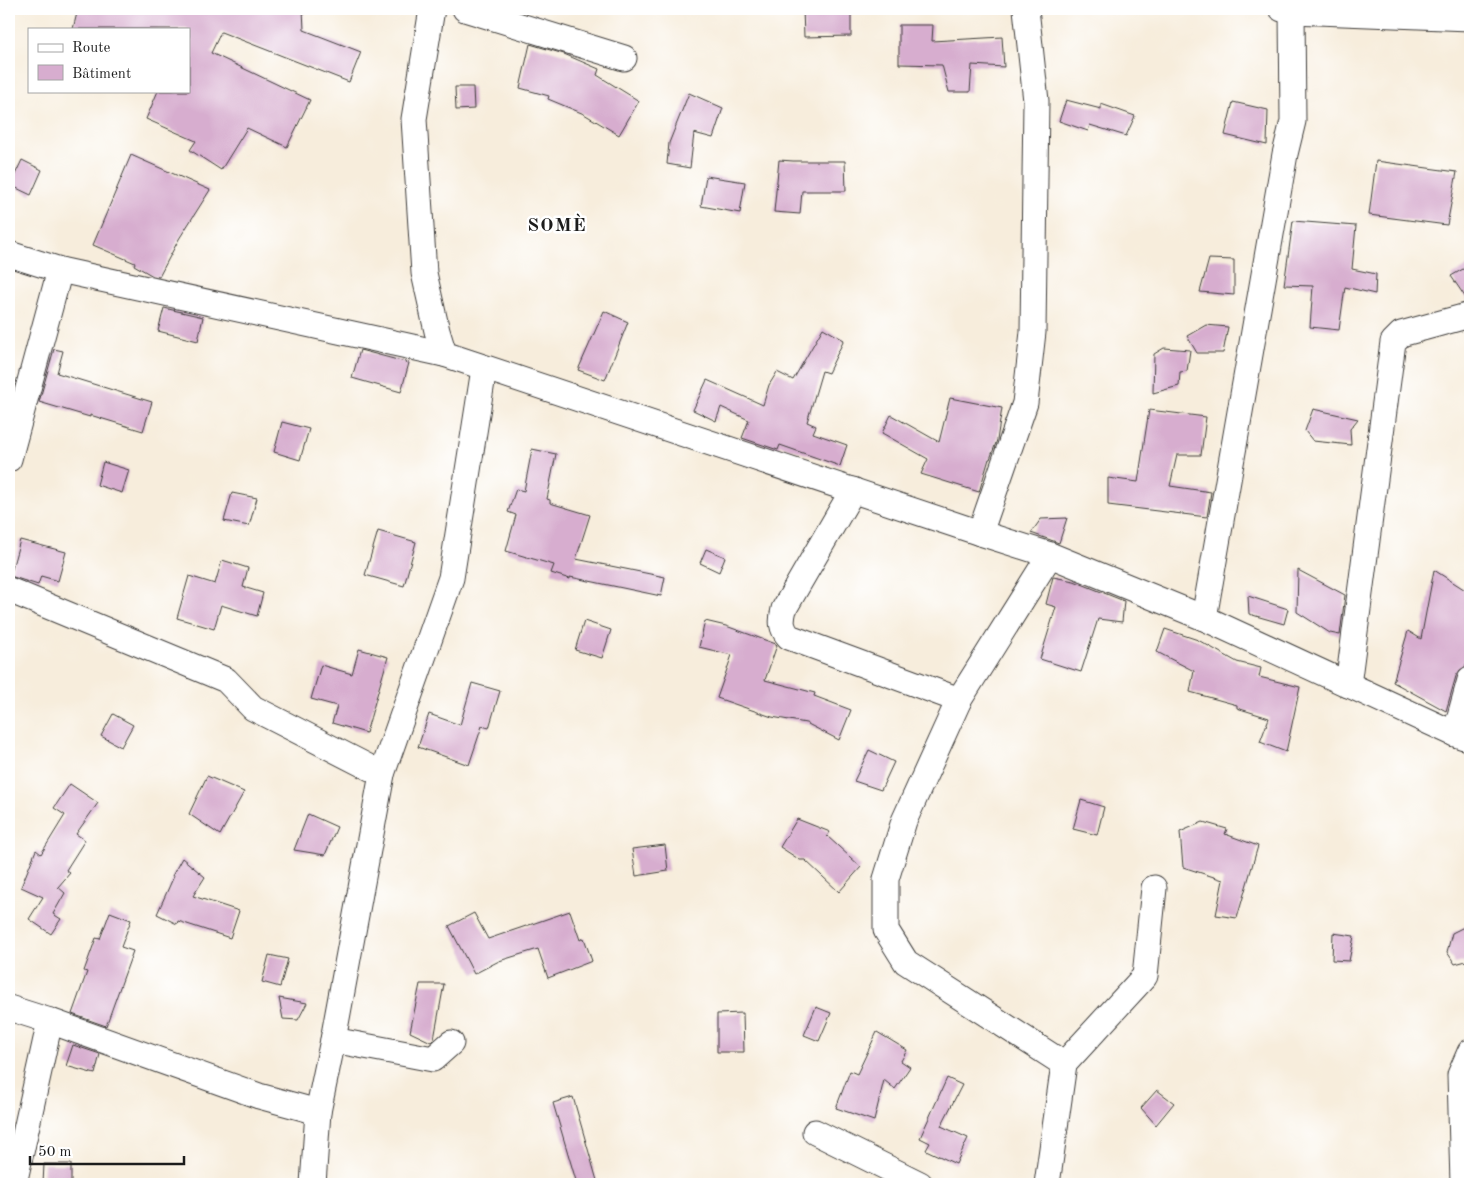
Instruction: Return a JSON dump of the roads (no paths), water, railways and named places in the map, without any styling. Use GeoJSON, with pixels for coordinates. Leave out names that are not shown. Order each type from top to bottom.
{"type":"FeatureCollection","features":[{"type":"Feature","properties":{"kind":"street"},"geometry":{"type":"LineString","coordinates":[[432,9],[414,119],[424,273],[434,322],[444,354]]}},
{"type":"Feature","properties":{"kind":"street"},"geometry":{"type":"LineString","coordinates":[[465,9],[624,58]]}},
{"type":"Feature","properties":{"kind":"street"},"geometry":{"type":"LineString","coordinates":[[980,533],[1025,403],[1033,332],[1036,101],[1026,9]]}},
{"type":"Feature","properties":{"kind":"street"},"geometry":{"type":"LineString","coordinates":[[1204,618],[1285,154],[1294,121],[1287,10],[1470,18]]}},
{"type":"Feature","properties":{"kind":"street"},"geometry":{"type":"LineString","coordinates":[[9,254],[60,270],[444,354],[484,369],[1050,555],[1204,618],[1462,737],[1470,680]]}},
{"type":"Feature","properties":{"kind":"street"},"geometry":{"type":"LineString","coordinates":[[9,459],[60,270]]}},
{"type":"Feature","properties":{"kind":"street"},"geometry":{"type":"LineString","coordinates":[[1348,685],[1393,342],[1401,334],[1470,315]]}},
{"type":"Feature","properties":{"kind":"street"},"geometry":{"type":"LineString","coordinates":[[312,1184],[318,1112],[382,774],[451,578],[484,369]]}},
{"type":"Feature","properties":{"kind":"street"},"geometry":{"type":"LineString","coordinates":[[853,490],[784,610],[781,619],[784,631],[789,637],[959,700]]}},
{"type":"Feature","properties":{"kind":"street"},"geometry":{"type":"LineString","coordinates":[[1050,555],[959,700],[904,821],[886,878],[886,930],[906,962],[1064,1064]]}},
{"type":"Feature","properties":{"kind":"street"},"geometry":{"type":"LineString","coordinates":[[9,590],[226,680],[254,708],[382,774]]}},
{"type":"Feature","properties":{"kind":"street"},"geometry":{"type":"LineString","coordinates":[[1047,1184],[1064,1064],[1145,976],[1154,888]]}},
{"type":"Feature","properties":{"kind":"street"},"geometry":{"type":"LineString","coordinates":[[9,1008],[259,1096],[318,1112]]}},
{"type":"Feature","properties":{"kind":"street"},"geometry":{"type":"LineString","coordinates":[[14,1184],[50,1021]]}},
{"type":"Feature","properties":{"kind":"street"},"geometry":{"type":"LineString","coordinates":[[333,1040],[434,1058],[451,1043]]}},
{"type":"Feature","properties":{"kind":"street"},"geometry":{"type":"LineString","coordinates":[[1463,1184],[1460,1076],[1470,1052]]}},
{"type":"Feature","properties":{"kind":"street"},"geometry":{"type":"LineString","coordinates":[[815,1132],[920,1184]]}},
{"type":"Feature","properties":{"kind":"district","name":"SOMÈ"},"geometry":{"type":"Point","coordinates":[557,226]}}]}
